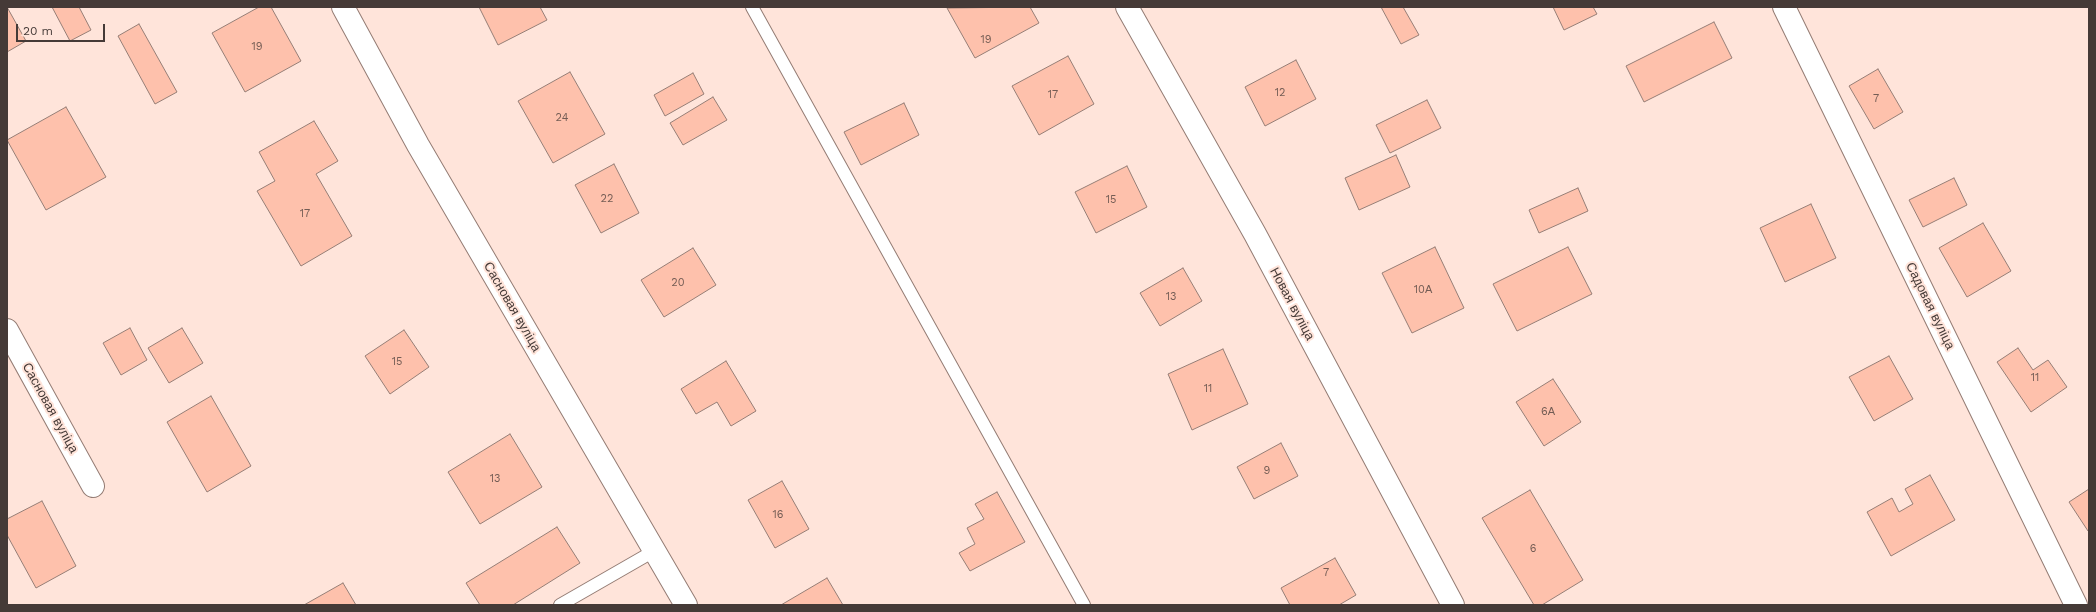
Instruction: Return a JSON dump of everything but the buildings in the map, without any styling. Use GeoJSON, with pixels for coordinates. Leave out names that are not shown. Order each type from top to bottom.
{"type":"FeatureCollection","features":[{"type":"Feature","properties":{"kind":"street","name":"Сасновая вуліца"},"geometry":{"type":"LineString","coordinates":[[343,7],[418,145],[686,605]]}},
{"type":"Feature","properties":{"kind":"street","name":"Новая вуліца"},"geometry":{"type":"LineString","coordinates":[[1127,7],[1255,234],[1452,605]]}},
{"type":"Feature","properties":{"kind":"street","name":"Садовая вуліца"},"geometry":{"type":"LineString","coordinates":[[1784,7],[2076,605]]}},
{"type":"Feature","properties":{"kind":"street","name":"Сасновая вуліца"},"geometry":{"type":"LineString","coordinates":[[7,330],[93,486]]}},
{"type":"Feature","properties":{"kind":"lane"},"geometry":{"type":"LineString","coordinates":[[752,7],[1084,605]]}},
{"type":"Feature","properties":{"kind":"lane"},"geometry":{"type":"LineString","coordinates":[[560,605],[654,551]]}}]}
